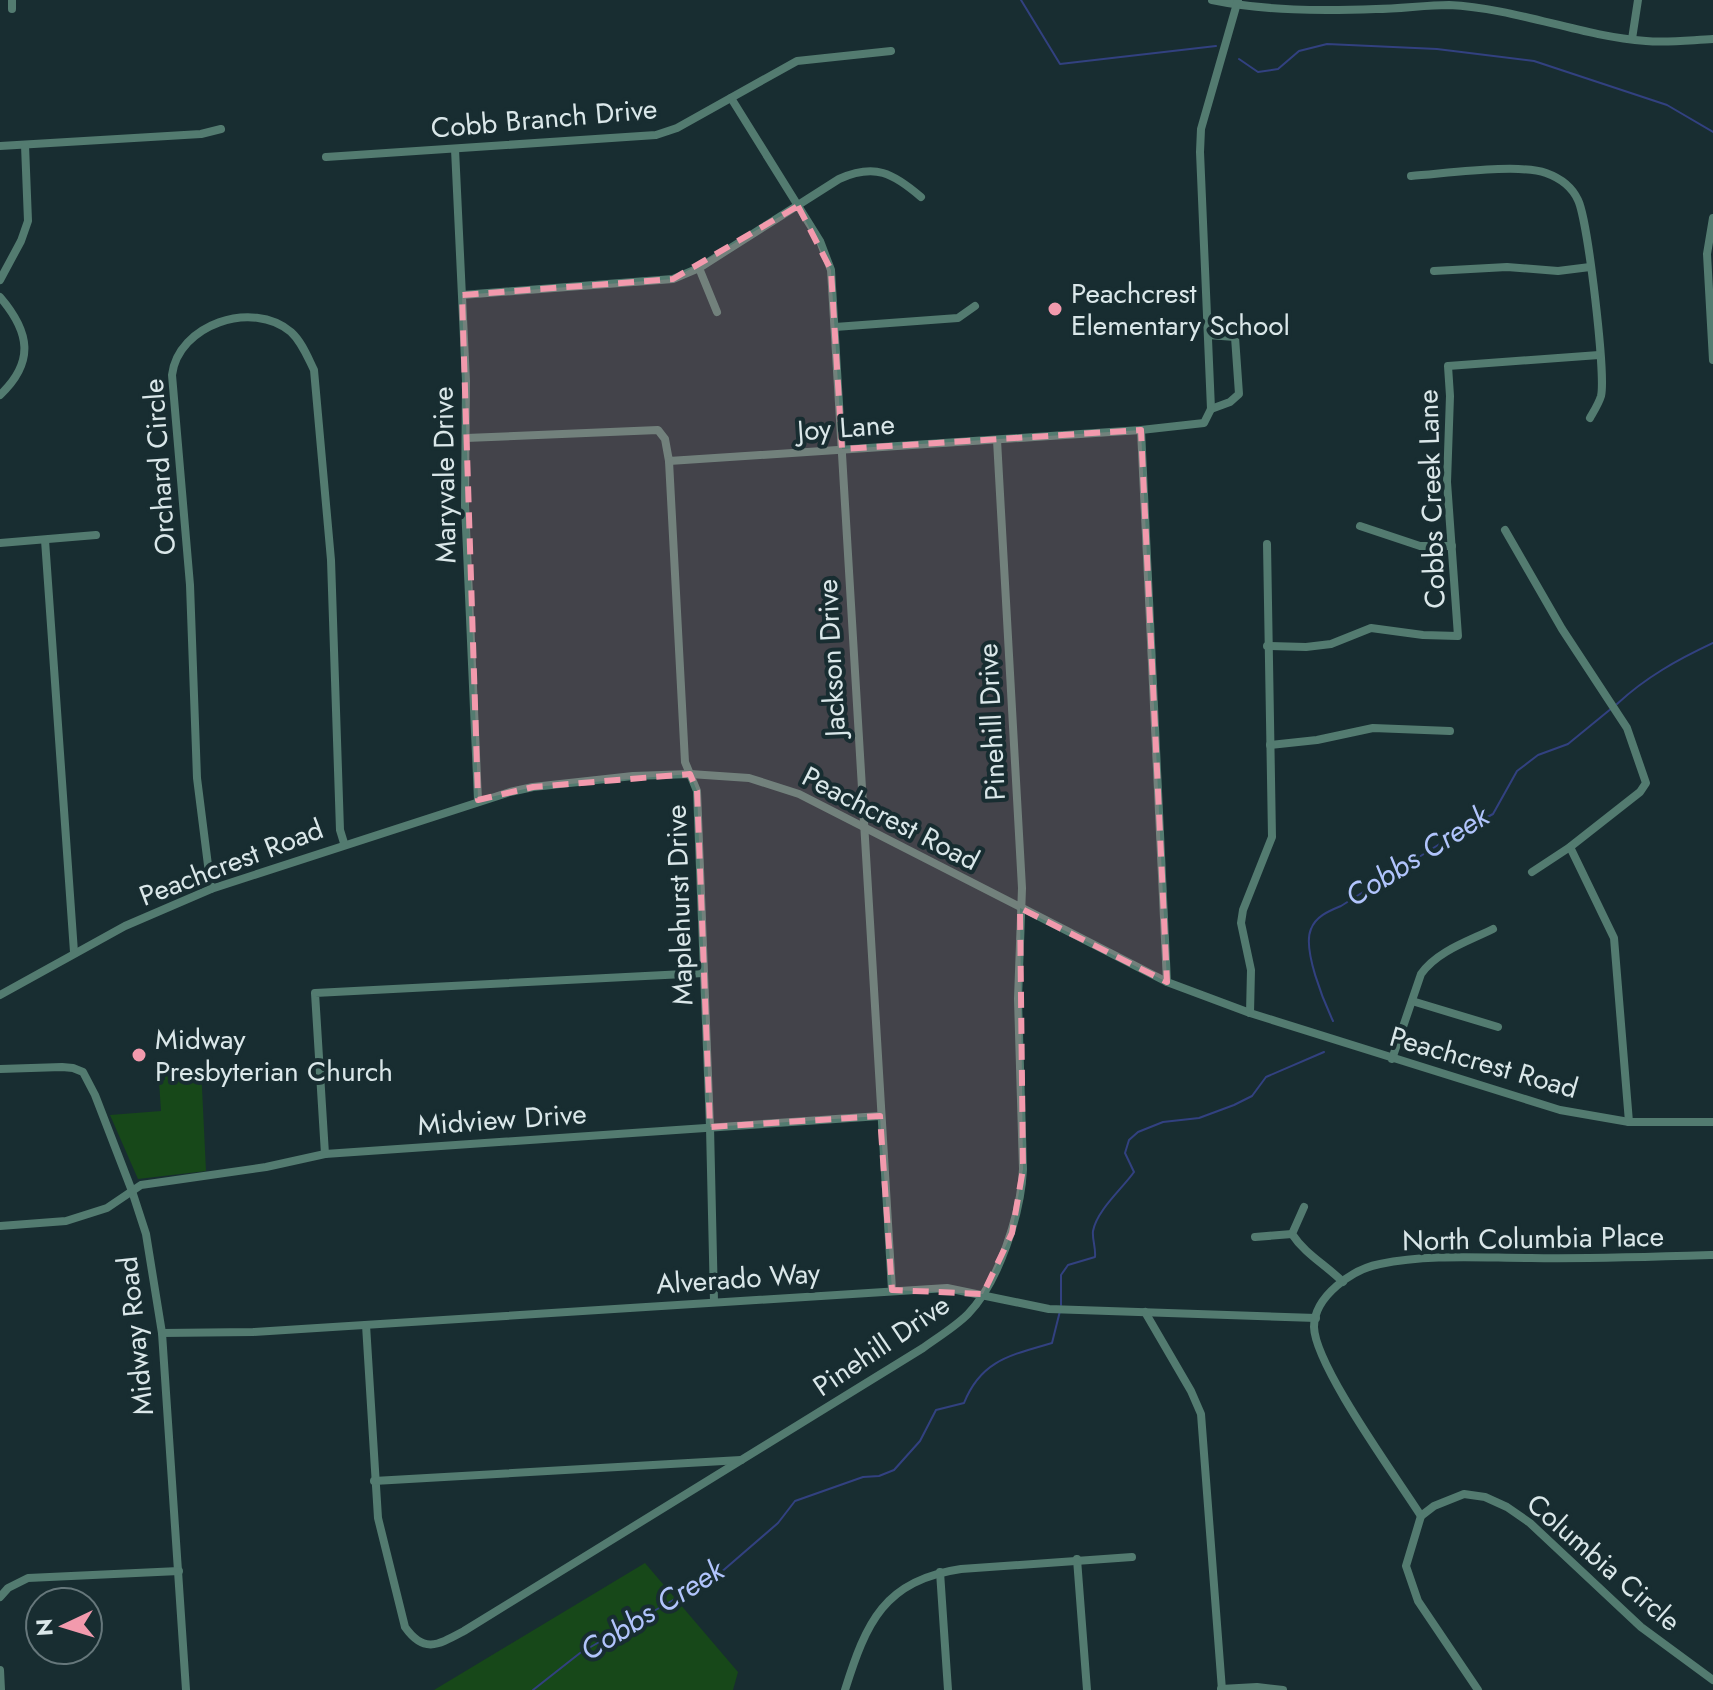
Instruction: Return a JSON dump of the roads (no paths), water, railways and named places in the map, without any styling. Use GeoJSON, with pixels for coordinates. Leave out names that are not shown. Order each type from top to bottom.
{"type":"FeatureCollection","features":[{"type":"Feature","properties":{"kind":"street"},"geometry":{"type":"LineString","coordinates":[[1212,0],[1295,9],[1447,5],[1501,10],[1632,39],[1713,39]]}},
{"type":"Feature","properties":{"kind":"street"},"geometry":{"type":"LineString","coordinates":[[1501,10],[1504,0]]}},
{"type":"Feature","properties":{"kind":"street"},"geometry":{"type":"LineString","coordinates":[[1632,39],[1638,0]]}},
{"type":"Feature","properties":{"kind":"street"},"geometry":{"type":"LineString","coordinates":[[1211,409],[1201,129],[1238,3]]}},
{"type":"Feature","properties":{"kind":"street","name":"Cobb Branch Drive"},"geometry":{"type":"LineString","coordinates":[[326,157],[656,135],[677,128],[797,61],[891,51]]}},
{"type":"Feature","properties":{"kind":"street","name":"Jackson Drive"},"geometry":{"type":"LineString","coordinates":[[731,98],[820,241],[831,270],[892,1290]]}},
{"type":"Feature","properties":{"kind":"street"},"geometry":{"type":"LineString","coordinates":[[0,146],[201,134],[221,129]]}},
{"type":"Feature","properties":{"kind":"street"},"geometry":{"type":"LineString","coordinates":[[0,280],[28,221],[25,145]]}},
{"type":"Feature","properties":{"kind":"street","name":"Maryvale Drive"},"geometry":{"type":"LineString","coordinates":[[455,149],[462,295],[465,505],[478,800]]}},
{"type":"Feature","properties":{"kind":"street"},"geometry":{"type":"LineString","coordinates":[[1411,176],[1522,169],[1548,174],[1567,184],[1578,200],[1587,237],[1599,355],[1601,395],[1590,418]]}},
{"type":"Feature","properties":{"kind":"street"},"geometry":{"type":"LineString","coordinates":[[462,295],[673,279],[699,268],[839,179],[865,171],[893,176],[921,197]]}},
{"type":"Feature","properties":{"kind":"street"},"geometry":{"type":"LineString","coordinates":[[1713,218],[1707,254],[1713,360]]}},
{"type":"Feature","properties":{"kind":"street"},"geometry":{"type":"LineString","coordinates":[[1434,271],[1507,267],[1558,271],[1590,267]]}},
{"type":"Feature","properties":{"kind":"street"},"geometry":{"type":"LineString","coordinates":[[699,268],[717,312]]}},
{"type":"Feature","properties":{"kind":"street"},"geometry":{"type":"LineString","coordinates":[[0,297],[23,331],[25,345],[22,366],[10,386],[0,395]]}},
{"type":"Feature","properties":{"kind":"street"},"geometry":{"type":"LineString","coordinates":[[835,327],[958,318],[975,306]]}},
{"type":"Feature","properties":{"kind":"street","name":"Orchard Circle"},"geometry":{"type":"LineString","coordinates":[[211,889],[197,778],[190,585],[172,375],[174,360],[194,335],[233,319],[253,318],[271,322],[291,332],[314,370],[331,560],[340,830],[344,843]]}},
{"type":"Feature","properties":{"kind":"street","name":"Joy Lane"},"geometry":{"type":"LineString","coordinates":[[669,461],[1196,426],[1207,421],[1211,409],[1230,402],[1239,394],[1235,337],[1208,335]]}},
{"type":"Feature","properties":{"kind":"street","name":"Cobbs Creek Lane"},"geometry":{"type":"LineString","coordinates":[[1267,646],[1331,644],[1371,628],[1458,636],[1447,482],[1450,424],[1448,366],[1599,355]]}},
{"type":"Feature","properties":{"kind":"street"},"geometry":{"type":"LineString","coordinates":[[466,438],[658,430],[665,439],[669,461]]}},
{"type":"Feature","properties":{"kind":"street"},"geometry":{"type":"LineString","coordinates":[[1141,430],[1167,982]]}},
{"type":"Feature","properties":{"kind":"street","name":"Pinehill Drive"},"geometry":{"type":"LineString","coordinates":[[366,1325],[378,1518],[405,1627],[414,1639],[430,1646],[443,1643],[464,1631],[923,1348],[969,1312],[983,1294],[1012,1233],[1022,1198],[1018,999],[1022,888],[997,440]]}},
{"type":"Feature","properties":{"kind":"street","name":"Maplehurst Drive"},"geometry":{"type":"LineString","coordinates":[[669,461],[685,762],[697,791],[714,1301]]}},
{"type":"Feature","properties":{"kind":"street"},"geometry":{"type":"LineString","coordinates":[[1360,526],[1420,546],[1452,546]]}},
{"type":"Feature","properties":{"kind":"street"},"geometry":{"type":"LineString","coordinates":[[1505,530],[1562,629],[1627,728],[1646,783],[1640,792],[1570,847],[1532,872]]}},
{"type":"Feature","properties":{"kind":"street"},"geometry":{"type":"LineString","coordinates":[[0,543],[96,535]]}},
{"type":"Feature","properties":{"kind":"street"},"geometry":{"type":"LineString","coordinates":[[45,540],[74,952]]}},
{"type":"Feature","properties":{"kind":"street"},"geometry":{"type":"LineString","coordinates":[[1250,1013],[1251,970],[1241,923],[1243,910],[1272,837],[1267,544]]}},
{"type":"Feature","properties":{"kind":"street"},"geometry":{"type":"LineString","coordinates":[[1270,745],[1317,740],[1373,728],[1450,731]]}},
{"type":"Feature","properties":{"kind":"street","name":"Peachcrest Road"},"geometry":{"type":"LineString","coordinates":[[0,995],[125,926],[211,889],[478,800],[533,787],[633,776],[690,774],[749,778],[819,803],[1167,982],[1250,1013],[1560,1110],[1629,1122],[1713,1122]]}},
{"type":"Feature","properties":{"kind":"street"},"geometry":{"type":"LineString","coordinates":[[1570,847],[1614,938],[1629,1122]]}},
{"type":"Feature","properties":{"kind":"street"},"geometry":{"type":"LineString","coordinates":[[1392,1059],[1427,966],[1443,954],[1493,929]]}},
{"type":"Feature","properties":{"kind":"street"},"geometry":{"type":"LineString","coordinates":[[325,1154],[315,993],[704,973]]}},
{"type":"Feature","properties":{"kind":"street"},"geometry":{"type":"LineString","coordinates":[[1412,1001],[1498,1027]]}},
{"type":"Feature","properties":{"kind":"street","name":"Midway Road"},"geometry":{"type":"LineString","coordinates":[[0,1069],[62,1067],[83,1072],[95,1095],[146,1234],[162,1333],[186,1690]]}},
{"type":"Feature","properties":{"kind":"street","name":"Midview Drive"},"geometry":{"type":"LineString","coordinates":[[0,1226],[85,1217],[107,1208],[141,1185],[236,1172],[325,1154],[880,1116]]}},
{"type":"Feature","properties":{"kind":"street"},"geometry":{"type":"LineString","coordinates":[[1292,1234],[1304,1207]]}},
{"type":"Feature","properties":{"kind":"street"},"geometry":{"type":"LineString","coordinates":[[1255,1237],[1292,1234]]}},
{"type":"Feature","properties":{"kind":"street"},"geometry":{"type":"LineString","coordinates":[[1292,1234],[1306,1252],[1343,1282]]}},
{"type":"Feature","properties":{"kind":"street","name":"North Columbia Place"},"geometry":{"type":"LineString","coordinates":[[1316,1318],[1323,1300],[1343,1282],[1379,1264],[1445,1258],[1612,1259],[1713,1255]]}},
{"type":"Feature","properties":{"kind":"street","name":"Alverado Way"},"geometry":{"type":"LineString","coordinates":[[162,1333],[253,1332],[947,1288],[1049,1309],[1316,1318]]}},
{"type":"Feature","properties":{"kind":"street"},"geometry":{"type":"LineString","coordinates":[[1145,1312],[1201,1414],[1222,1689],[1257,1687],[1283,1690]]}},
{"type":"Feature","properties":{"kind":"street"},"geometry":{"type":"LineString","coordinates":[[1316,1318],[1314,1328],[1318,1343],[1339,1389],[1421,1516],[1406,1566],[1418,1601],[1478,1690]]}},
{"type":"Feature","properties":{"kind":"street"},"geometry":{"type":"LineString","coordinates":[[374,1481],[742,1460]]}},
{"type":"Feature","properties":{"kind":"street","name":"Columbia Circle"},"geometry":{"type":"LineString","coordinates":[[1421,1516],[1434,1506],[1464,1494],[1485,1497],[1507,1507],[1530,1523],[1641,1627],[1713,1680]]}},
{"type":"Feature","properties":{"kind":"street"},"geometry":{"type":"LineString","coordinates":[[845,1690],[869,1624],[897,1591],[912,1583],[940,1572],[1132,1557]]}},
{"type":"Feature","properties":{"kind":"street"},"geometry":{"type":"LineString","coordinates":[[1077,1559],[1087,1690]]}},
{"type":"Feature","properties":{"kind":"street"},"geometry":{"type":"LineString","coordinates":[[0,1597],[8,1588],[28,1578],[179,1571]]}},
{"type":"Feature","properties":{"kind":"street"},"geometry":{"type":"LineString","coordinates":[[940,1572],[948,1690]]}},
{"type":"Feature","properties":{"kind":"street"},"geometry":{"type":"LineString","coordinates":[[0,1670],[1,1690]]}},
{"type":"Feature","properties":{"kind":"waterway"},"geometry":{"type":"LineString","coordinates":[[1021,0],[1060,64],[1216,46]]}},
{"type":"Feature","properties":{"kind":"waterway"},"geometry":{"type":"LineString","coordinates":[[1239,59],[1258,72],[1278,69],[1299,51],[1327,44],[1437,49],[1534,61],[1667,105],[1713,132]]}},
{"type":"Feature","properties":{"kind":"waterway","name":"Cobbs Creek"},"geometry":{"type":"LineString","coordinates":[[1617,704],[1662,670],[1713,643]]}},
{"type":"Feature","properties":{"kind":"waterway","name":"Cobbs Creek"},"geometry":{"type":"LineString","coordinates":[[1333,1021],[1315,975],[1309,949],[1311,929],[1316,921],[1493,814],[1517,771],[1538,755],[1568,744],[1612,708]]}},
{"type":"Feature","properties":{"kind":"waterway","name":"Cobbs Creek"},"geometry":{"type":"LineString","coordinates":[[1061,1305],[1061,1275],[1068,1265],[1095,1257],[1095,1223],[1134,1172],[1125,1153],[1129,1140],[1138,1132],[1163,1122],[1199,1118],[1234,1105],[1252,1096],[1266,1077],[1324,1052]]}},
{"type":"Feature","properties":{"kind":"waterway","name":"Cobbs Creek"},"geometry":{"type":"LineString","coordinates":[[533,1690],[580,1653],[719,1574],[778,1523],[795,1501],[863,1477],[879,1476],[894,1470],[920,1441],[936,1410],[964,1403],[979,1377],[999,1361],[1052,1343],[1060,1311]]}},
{"type":"Feature","properties":{"kind":"place","name":"Peachcrest Elementary School"},"geometry":{"type":"Point","coordinates":[1055,309]}},
{"type":"Feature","properties":{"kind":"place","name":"Midway Presbyterian Church"},"geometry":{"type":"Point","coordinates":[139,1055]}}]}
